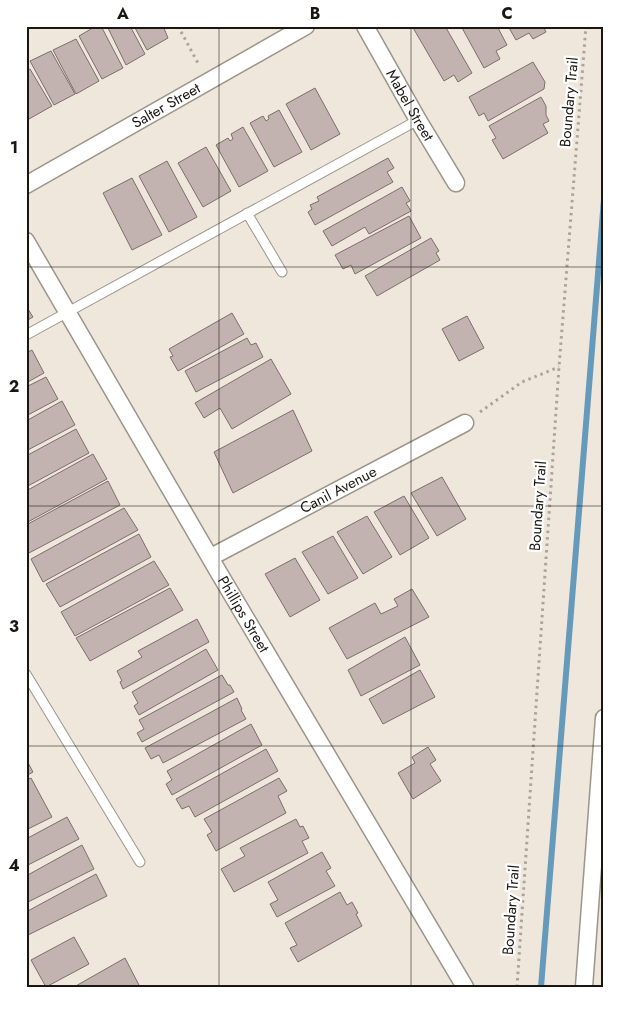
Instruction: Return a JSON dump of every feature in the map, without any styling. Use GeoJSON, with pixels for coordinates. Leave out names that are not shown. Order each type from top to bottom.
{"type":"FeatureCollection","features":[{"type":"Feature","properties":{"kind":"street","name":"Salter Street"},"geometry":{"type":"LineString","coordinates":[[26,185],[306,26]]}},
{"type":"Feature","properties":{"kind":"street","name":"Mabel Street"},"geometry":{"type":"LineString","coordinates":[[365,26],[456,183]]}},
{"type":"Feature","properties":{"kind":"street","name":"Phillips Street"},"geometry":{"type":"LineString","coordinates":[[26,241],[465,987]]}},
{"type":"Feature","properties":{"kind":"street","name":"Canil Avenue"},"geometry":{"type":"LineString","coordinates":[[211,557],[466,423]]}},
{"type":"Feature","properties":{"kind":"street"},"geometry":{"type":"LineString","coordinates":[[584,987],[604,718]]}},
{"type":"Feature","properties":{"kind":"lane"},"geometry":{"type":"LineString","coordinates":[[26,335],[418,120]]}},
{"type":"Feature","properties":{"kind":"lane"},"geometry":{"type":"LineString","coordinates":[[247,213],[282,272]]}},
{"type":"Feature","properties":{"kind":"lane"},"geometry":{"type":"LineString","coordinates":[[26,674],[140,862]]}},
{"type":"Feature","properties":{"kind":"path"},"geometry":{"type":"LineString","coordinates":[[178,26],[208,82]]}},
{"type":"Feature","properties":{"kind":"path","name":"Boundary Trail"},"geometry":{"type":"LineString","coordinates":[[517,987],[559,367],[586,26]]}},
{"type":"Feature","properties":{"kind":"path"},"geometry":{"type":"LineString","coordinates":[[466,423],[522,382],[559,367]]}},
{"type":"Feature","properties":{"kind":"building"},"geometry":{"type":"Polygon","coordinates":[[[96,26],[101,26],[123,68],[102,79],[79,36],[96,26]]]}},
{"type":"Feature","properties":{"kind":"building"},"geometry":{"type":"Polygon","coordinates":[[[107,26],[130,26],[145,54],[126,65],[107,26]]]}},
{"type":"Feature","properties":{"kind":"building"},"geometry":{"type":"Polygon","coordinates":[[[134,26],[163,26],[168,38],[147,50],[134,26]]]}},
{"type":"Feature","properties":{"kind":"building"},"geometry":{"type":"Polygon","coordinates":[[[412,26],[445,26],[472,73],[458,82],[454,75],[444,81],[412,26]]]}},
{"type":"Feature","properties":{"kind":"building"},"geometry":{"type":"Polygon","coordinates":[[[461,26],[497,26],[507,45],[496,51],[500,59],[484,68],[461,26]]]}},
{"type":"Feature","properties":{"kind":"building"},"geometry":{"type":"Polygon","coordinates":[[[508,26],[543,26],[546,32],[533,39],[529,33],[516,40],[508,26]]]}},
{"type":"Feature","properties":{"kind":"building"},"geometry":{"type":"Polygon","coordinates":[[[76,39],[99,81],[76,94],[53,50],[76,39]]]}},
{"type":"Feature","properties":{"kind":"building"},"geometry":{"type":"Polygon","coordinates":[[[51,51],[75,94],[54,105],[30,61],[51,51]]]}},
{"type":"Feature","properties":{"kind":"building"},"geometry":{"type":"Polygon","coordinates":[[[533,62],[545,82],[544,89],[488,121],[484,113],[479,116],[469,97],[533,62]]]}},
{"type":"Feature","properties":{"kind":"building"},"geometry":{"type":"Polygon","coordinates":[[[30,69],[52,106],[29,119],[26,114],[26,71],[30,69]]]}},
{"type":"Feature","properties":{"kind":"building"},"geometry":{"type":"Polygon","coordinates":[[[315,88],[340,134],[311,150],[286,104],[315,88]]]}},
{"type":"Feature","properties":{"kind":"building"},"geometry":{"type":"Polygon","coordinates":[[[541,97],[546,106],[546,115],[549,121],[543,124],[548,133],[503,159],[492,140],[496,138],[489,126],[541,97]]]}},
{"type":"Feature","properties":{"kind":"building"},"geometry":{"type":"Polygon","coordinates":[[[279,110],[302,152],[274,167],[250,123],[263,116],[266,121],[269,119],[268,116],[279,110]]]}},
{"type":"Feature","properties":{"kind":"building"},"geometry":{"type":"Polygon","coordinates":[[[243,127],[268,171],[239,187],[216,145],[228,138],[230,141],[233,139],[231,134],[243,127]]]}},
{"type":"Feature","properties":{"kind":"building"},"geometry":{"type":"Polygon","coordinates":[[[206,147],[231,191],[203,207],[178,163],[206,147]]]}},
{"type":"Feature","properties":{"kind":"building"},"geometry":{"type":"Polygon","coordinates":[[[388,158],[394,168],[387,172],[393,182],[315,225],[308,212],[312,209],[310,205],[319,201],[317,197],[388,158]]]}},
{"type":"Feature","properties":{"kind":"building"},"geometry":{"type":"Polygon","coordinates":[[[167,161],[197,217],[169,232],[139,176],[167,161]]]}},
{"type":"Feature","properties":{"kind":"building"},"geometry":{"type":"Polygon","coordinates":[[[132,178],[162,235],[132,250],[103,193],[132,178]]]}},
{"type":"Feature","properties":{"kind":"building"},"geometry":{"type":"Polygon","coordinates":[[[402,187],[410,201],[406,203],[411,211],[369,234],[365,227],[332,246],[323,231],[402,187]]]}},
{"type":"Feature","properties":{"kind":"building"},"geometry":{"type":"Polygon","coordinates":[[[409,216],[421,238],[355,274],[351,265],[343,269],[335,255],[409,216]]]}},
{"type":"Feature","properties":{"kind":"building"},"geometry":{"type":"Polygon","coordinates":[[[431,238],[439,251],[436,253],[440,260],[377,296],[365,276],[431,238]]]}},
{"type":"Feature","properties":{"kind":"building"},"geometry":{"type":"Polygon","coordinates":[[[26,306],[33,317],[26,321],[26,306]]]}},
{"type":"Feature","properties":{"kind":"building"},"geometry":{"type":"Polygon","coordinates":[[[232,313],[244,334],[178,371],[170,357],[173,356],[169,349],[232,313]]]}},
{"type":"Feature","properties":{"kind":"building"},"geometry":{"type":"Polygon","coordinates":[[[467,316],[484,348],[459,361],[442,329],[467,316]]]}},
{"type":"Feature","properties":{"kind":"building"},"geometry":{"type":"Polygon","coordinates":[[[247,338],[251,345],[256,343],[263,357],[196,392],[185,371],[247,338]]]}},
{"type":"Feature","properties":{"kind":"building"},"geometry":{"type":"Polygon","coordinates":[[[32,350],[44,373],[26,383],[26,353],[32,350]]]}},
{"type":"Feature","properties":{"kind":"building"},"geometry":{"type":"Polygon","coordinates":[[[271,359],[291,394],[232,429],[220,408],[204,418],[195,403],[271,359]]]}},
{"type":"Feature","properties":{"kind":"building"},"geometry":{"type":"Polygon","coordinates":[[[46,377],[58,399],[26,416],[26,387],[46,377]]]}},
{"type":"Feature","properties":{"kind":"building"},"geometry":{"type":"Polygon","coordinates":[[[62,401],[75,425],[26,451],[26,421],[62,401]]]}},
{"type":"Feature","properties":{"kind":"building"},"geometry":{"type":"Polygon","coordinates":[[[293,410],[312,451],[233,493],[214,452],[293,410]]]}},
{"type":"Feature","properties":{"kind":"building"},"geometry":{"type":"Polygon","coordinates":[[[76,429],[89,453],[26,487],[26,456],[76,429]]]}},
{"type":"Feature","properties":{"kind":"building"},"geometry":{"type":"Polygon","coordinates":[[[93,454],[107,479],[26,523],[26,491],[93,454]]]}},
{"type":"Feature","properties":{"kind":"building"},"geometry":{"type":"Polygon","coordinates":[[[442,477],[466,519],[437,536],[411,493],[442,477]]]}},
{"type":"Feature","properties":{"kind":"building"},"geometry":{"type":"Polygon","coordinates":[[[108,481],[120,505],[27,554],[26,525],[108,481]]]}},
{"type":"Feature","properties":{"kind":"building"},"geometry":{"type":"Polygon","coordinates":[[[404,496],[429,538],[400,555],[374,512],[404,496]]]}},
{"type":"Feature","properties":{"kind":"building"},"geometry":{"type":"Polygon","coordinates":[[[124,508],[138,530],[43,582],[31,559],[124,508]]]}},
{"type":"Feature","properties":{"kind":"building"},"geometry":{"type":"Polygon","coordinates":[[[367,516],[392,557],[363,574],[337,532],[367,516]]]}},
{"type":"Feature","properties":{"kind":"building"},"geometry":{"type":"Polygon","coordinates":[[[139,534],[151,557],[60,607],[46,584],[139,534]]]}},
{"type":"Feature","properties":{"kind":"building"},"geometry":{"type":"Polygon","coordinates":[[[333,536],[358,578],[328,594],[302,552],[333,536]]]}},
{"type":"Feature","properties":{"kind":"building"},"geometry":{"type":"Polygon","coordinates":[[[295,558],[320,600],[290,617],[265,574],[295,558]]]}},
{"type":"Feature","properties":{"kind":"building"},"geometry":{"type":"Polygon","coordinates":[[[154,561],[169,585],[75,636],[61,612],[154,561]]]}},
{"type":"Feature","properties":{"kind":"building"},"geometry":{"type":"Polygon","coordinates":[[[170,588],[183,610],[90,661],[76,638],[170,588]]]}},
{"type":"Feature","properties":{"kind":"building"},"geometry":{"type":"Polygon","coordinates":[[[412,589],[429,617],[347,659],[329,628],[375,603],[381,614],[398,606],[394,599],[412,589]]]}},
{"type":"Feature","properties":{"kind":"building"},"geometry":{"type":"Polygon","coordinates":[[[197,619],[209,642],[123,689],[120,682],[122,681],[117,671],[142,657],[138,651],[197,619]]]}},
{"type":"Feature","properties":{"kind":"building"},"geometry":{"type":"Polygon","coordinates":[[[405,637],[420,665],[361,696],[348,670],[405,637]]]}},
{"type":"Feature","properties":{"kind":"building"},"geometry":{"type":"Polygon","coordinates":[[[206,649],[218,670],[139,715],[134,706],[138,703],[132,692],[206,649]]]}},
{"type":"Feature","properties":{"kind":"building"},"geometry":{"type":"Polygon","coordinates":[[[420,670],[435,697],[383,724],[369,699],[420,670]]]}},
{"type":"Feature","properties":{"kind":"building"},"geometry":{"type":"Polygon","coordinates":[[[222,675],[234,692],[142,742],[137,733],[144,729],[139,720],[222,675]]]}},
{"type":"Feature","properties":{"kind":"building"},"geometry":{"type":"Polygon","coordinates":[[[237,698],[246,719],[163,763],[159,755],[151,759],[145,748],[237,698]]]}},
{"type":"Feature","properties":{"kind":"building"},"geometry":{"type":"Polygon","coordinates":[[[251,724],[262,745],[172,795],[166,784],[172,780],[167,771],[251,724]]]}},
{"type":"Feature","properties":{"kind":"building"},"geometry":{"type":"Polygon","coordinates":[[[428,747],[436,760],[430,764],[441,781],[413,799],[398,773],[415,763],[412,757],[428,747]]]}},
{"type":"Feature","properties":{"kind":"building"},"geometry":{"type":"Polygon","coordinates":[[[266,749],[278,771],[195,817],[189,806],[182,809],[176,799],[266,749]]]}},
{"type":"Feature","properties":{"kind":"building"},"geometry":{"type":"Polygon","coordinates":[[[26,759],[33,772],[26,776],[26,759]]]}},
{"type":"Feature","properties":{"kind":"building"},"geometry":{"type":"Polygon","coordinates":[[[31,778],[52,817],[26,830],[26,780],[31,778]]]}},
{"type":"Feature","properties":{"kind":"building"},"geometry":{"type":"Polygon","coordinates":[[[279,778],[287,791],[278,796],[286,813],[216,851],[207,835],[212,832],[204,819],[279,778]]]}},
{"type":"Feature","properties":{"kind":"building"},"geometry":{"type":"Polygon","coordinates":[[[67,817],[79,839],[26,866],[26,839],[67,817]]]}},
{"type":"Feature","properties":{"kind":"building"},"geometry":{"type":"Polygon","coordinates":[[[296,819],[300,827],[303,826],[309,838],[302,841],[308,853],[234,892],[221,869],[245,856],[240,848],[296,819]]]}},
{"type":"Feature","properties":{"kind":"building"},"geometry":{"type":"Polygon","coordinates":[[[82,845],[94,869],[26,903],[26,876],[82,845]]]}},
{"type":"Feature","properties":{"kind":"building"},"geometry":{"type":"Polygon","coordinates":[[[322,852],[331,868],[326,871],[335,886],[277,917],[270,904],[278,900],[268,882],[322,852]]]}},
{"type":"Feature","properties":{"kind":"building"},"geometry":{"type":"Polygon","coordinates":[[[96,874],[107,896],[26,936],[26,912],[96,874]]]}},
{"type":"Feature","properties":{"kind":"building"},"geometry":{"type":"Polygon","coordinates":[[[340,892],[347,905],[352,902],[362,926],[298,962],[290,948],[297,945],[285,923],[340,892]]]}},
{"type":"Feature","properties":{"kind":"building"},"geometry":{"type":"Polygon","coordinates":[[[74,937],[89,964],[46,987],[31,960],[74,937]]]}},
{"type":"Feature","properties":{"kind":"building"},"geometry":{"type":"Polygon","coordinates":[[[125,958],[140,987],[74,987],[125,958]]]}},
{"type":"Feature","properties":{"kind":"waterway"},"geometry":{"type":"LineString","coordinates":[[541,987],[604,199]]}}]}
